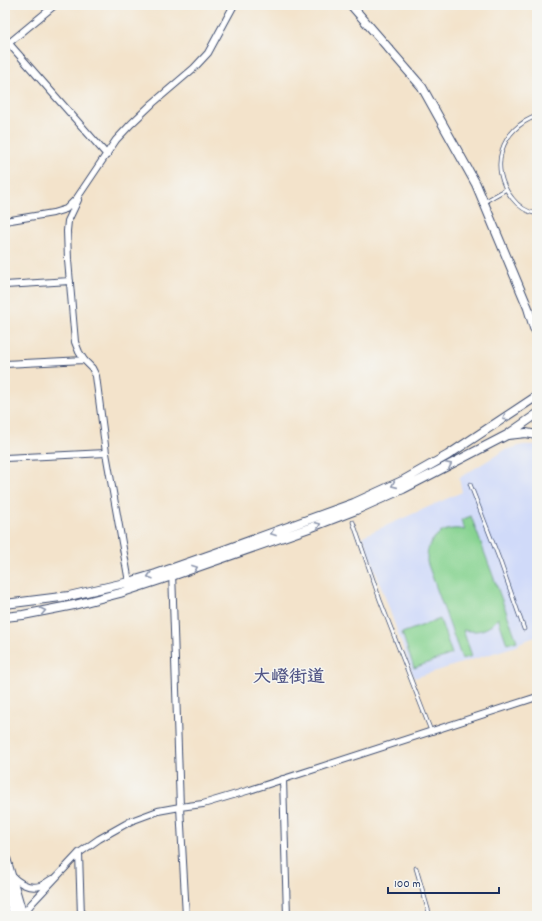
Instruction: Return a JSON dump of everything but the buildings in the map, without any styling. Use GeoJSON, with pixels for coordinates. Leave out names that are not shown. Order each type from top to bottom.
{"type":"FeatureCollection","features":[{"type":"Feature","properties":{"kind":"highway"},"geometry":{"type":"LineString","coordinates":[[8,878],[21,915]]}},
{"type":"Feature","properties":{"kind":"main road"},"geometry":{"type":"LineString","coordinates":[[351,5],[422,87],[476,184],[528,308],[534,328],[537,332]]}},
{"type":"Feature","properties":{"kind":"main road"},"geometry":{"type":"LineString","coordinates":[[528,308],[537,310]]}},
{"type":"Feature","properties":{"kind":"main road"},"geometry":{"type":"LineString","coordinates":[[528,308],[537,321]]}},
{"type":"Feature","properties":{"kind":"main road"},"geometry":{"type":"LineString","coordinates":[[5,617],[74,605],[120,593],[228,549],[354,503],[402,482],[448,455],[537,396]]}},
{"type":"Feature","properties":{"kind":"main road"},"geometry":{"type":"LineString","coordinates":[[5,604],[69,596],[172,572],[312,527],[356,510],[403,489],[507,435],[537,414]]}},
{"type":"Feature","properties":{"kind":"main road"},"geometry":{"type":"LineString","coordinates":[[507,435],[526,433],[537,435]]}},
{"type":"Feature","properties":{"kind":"main road"},"geometry":{"type":"LineString","coordinates":[[5,855],[8,878]]}},
{"type":"Feature","properties":{"kind":"street"},"geometry":{"type":"LineString","coordinates":[[55,5],[7,41],[107,155]]}},
{"type":"Feature","properties":{"kind":"street"},"geometry":{"type":"LineString","coordinates":[[5,221],[54,213],[66,209],[77,198],[116,140],[153,103],[194,68],[208,53],[234,5]]}},
{"type":"Feature","properties":{"kind":"street"},"geometry":{"type":"LineString","coordinates":[[87,184],[68,221],[67,231],[75,342],[79,352],[92,368],[96,376],[106,453],[129,582]]}},
{"type":"Feature","properties":{"kind":"street"},"geometry":{"type":"LineString","coordinates":[[54,213],[66,216],[68,221]]}},
{"type":"Feature","properties":{"kind":"street"},"geometry":{"type":"LineString","coordinates":[[5,285],[70,281]]}},
{"type":"Feature","properties":{"kind":"street"},"geometry":{"type":"LineString","coordinates":[[5,364],[84,360]]}},
{"type":"Feature","properties":{"kind":"street"},"geometry":{"type":"LineString","coordinates":[[5,458],[106,453]]}},
{"type":"Feature","properties":{"kind":"street"},"geometry":{"type":"LineString","coordinates":[[172,572],[180,807],[186,916]]}},
{"type":"Feature","properties":{"kind":"street"},"geometry":{"type":"LineString","coordinates":[[21,915],[79,853],[99,839],[131,821],[158,811],[203,804],[537,697]]}},
{"type":"Feature","properties":{"kind":"street"},"geometry":{"type":"LineString","coordinates":[[283,779],[287,916]]}},
{"type":"Feature","properties":{"kind":"street"},"geometry":{"type":"LineString","coordinates":[[79,853],[81,916]]}},
{"type":"Feature","properties":{"kind":"street"},"geometry":{"type":"LineString","coordinates":[[8,878],[27,887],[40,886],[58,875]]}},
{"type":"Feature","properties":{"kind":"lane"},"geometry":{"type":"LineString","coordinates":[[537,116],[527,120],[514,129],[504,143],[500,158],[500,175],[505,190],[516,204],[531,213],[537,214]]}},
{"type":"Feature","properties":{"kind":"lane"},"geometry":{"type":"LineString","coordinates":[[484,202],[505,190]]}},
{"type":"Feature","properties":{"kind":"lane"},"geometry":{"type":"LineString","coordinates":[[470,484],[500,561],[524,629]]}},
{"type":"Feature","properties":{"kind":"lane"},"geometry":{"type":"LineString","coordinates":[[353,522],[380,600],[432,731]]}},
{"type":"Feature","properties":{"kind":"lane"},"geometry":{"type":"LineString","coordinates":[[416,868],[430,916]]}},
{"type":"Feature","properties":{"kind":"shaded area"},"geometry":{"type":"Polygon","coordinates":[[[523,445],[537,445],[537,636],[519,643],[519,645],[414,678],[363,536],[462,492],[459,478],[505,450],[523,445]]]}},
{"type":"Feature","properties":{"kind":"green space"},"geometry":{"type":"Polygon","coordinates":[[[471,516],[517,641],[507,644],[498,618],[495,622],[483,630],[463,630],[472,656],[462,659],[427,562],[427,556],[431,543],[438,534],[453,529],[465,530],[461,520],[471,516]]]}},
{"type":"Feature","properties":{"kind":"green space"},"geometry":{"type":"Polygon","coordinates":[[[440,619],[452,654],[414,668],[402,633],[440,619]]]}},
{"type":"Feature","properties":{"kind":"district","name":"大嶝街道"},"geometry":{"type":"Point","coordinates":[289,678]}}]}
